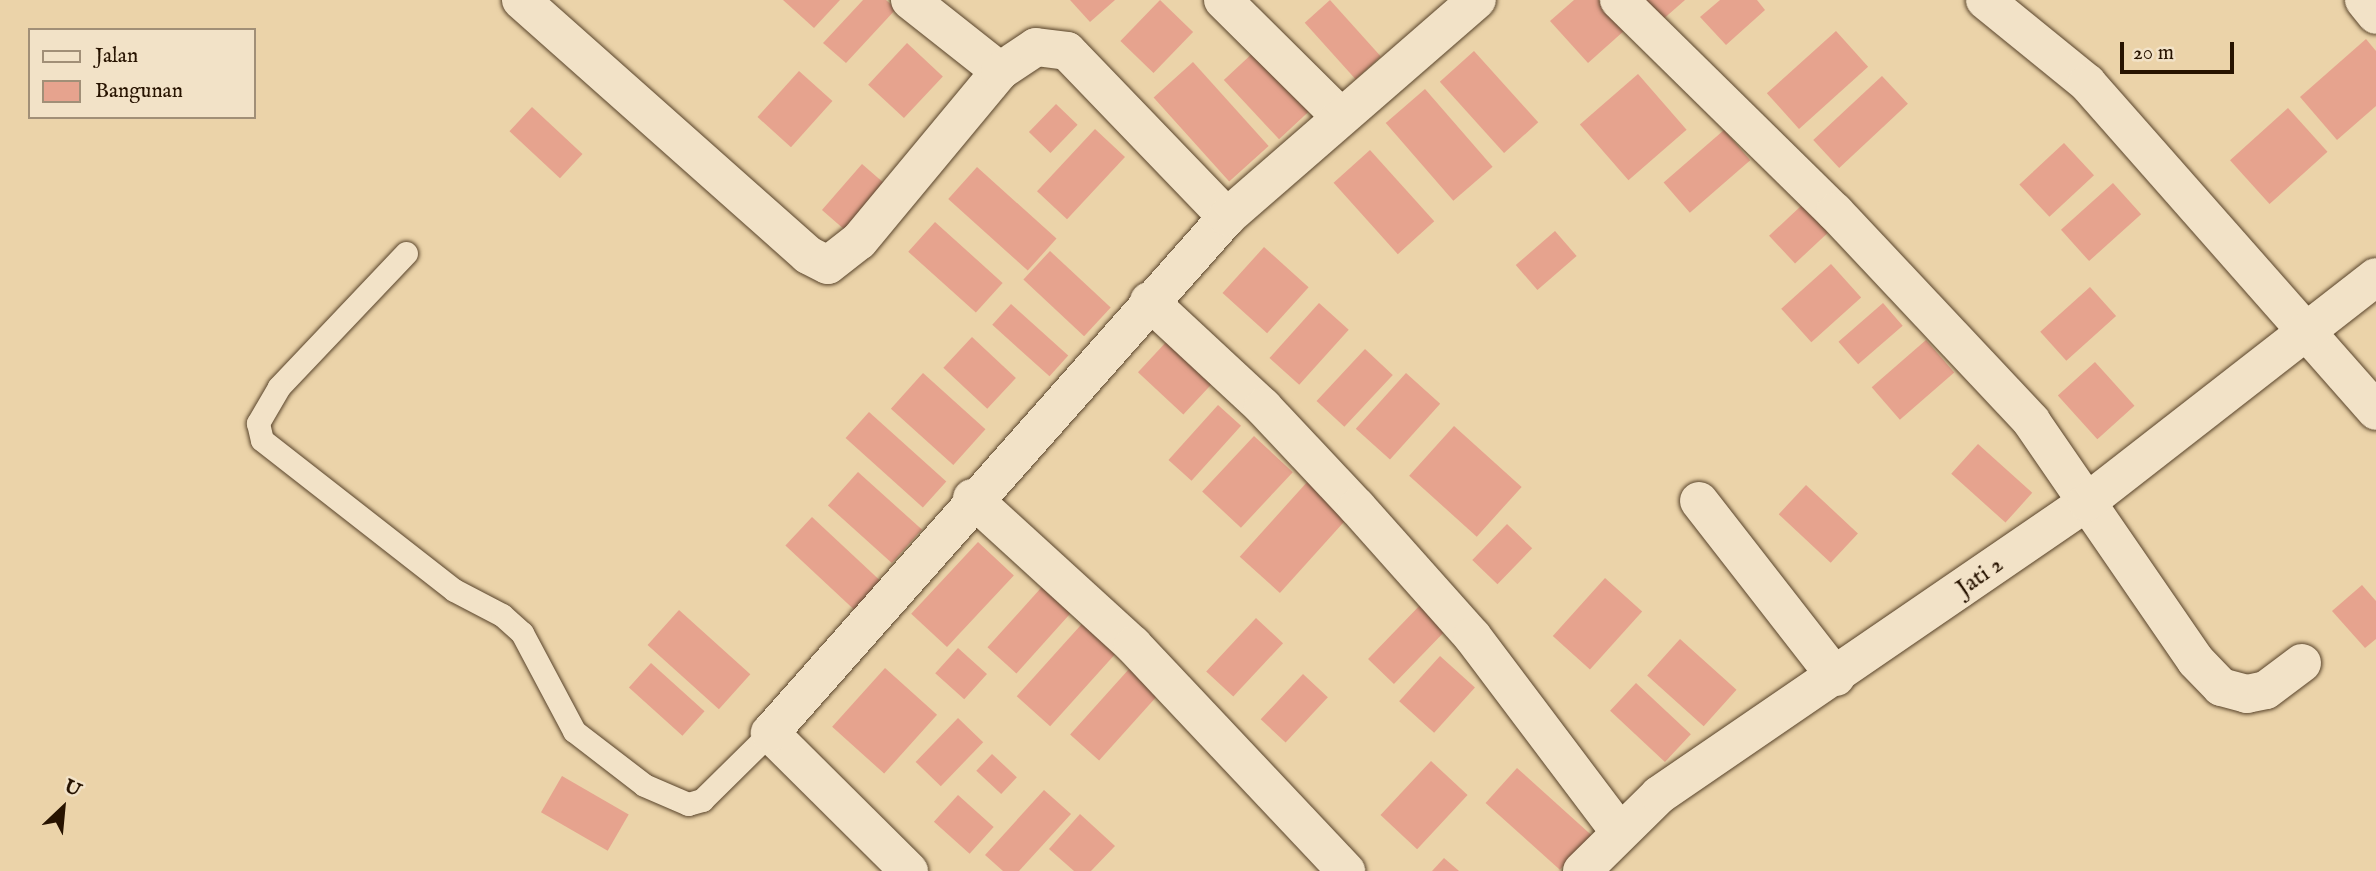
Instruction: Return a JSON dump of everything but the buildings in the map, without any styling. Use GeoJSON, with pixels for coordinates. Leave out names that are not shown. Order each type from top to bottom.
{"type":"FeatureCollection","features":[{"type":"Feature","properties":{"kind":"street"},"geometry":{"type":"LineString","coordinates":[[521,0],[808,255],[828,265],[859,241],[1000,71],[1037,47],[1067,51],[1227,217]]}},
{"type":"Feature","properties":{"kind":"street"},"geometry":{"type":"LineString","coordinates":[[910,0],[1000,71]]}},
{"type":"Feature","properties":{"kind":"street"},"geometry":{"type":"LineString","coordinates":[[1223,0],[1339,114]]}},
{"type":"Feature","properties":{"kind":"street"},"geometry":{"type":"LineString","coordinates":[[909,871],[770,733],[972,498],[1227,217],[1339,114],[1477,0]]}},
{"type":"Feature","properties":{"kind":"street"},"geometry":{"type":"LineString","coordinates":[[1619,0],[1835,212],[2031,421],[2196,661],[2221,687],[2247,694],[2266,690],[2302,663]]}},
{"type":"Feature","properties":{"kind":"street"},"geometry":{"type":"LineString","coordinates":[[1985,0],[2087,83],[2311,332],[2376,411]]}},
{"type":"Feature","properties":{"kind":"street"},"geometry":{"type":"LineString","coordinates":[[2364,0],[2376,15]]}},
{"type":"Feature","properties":{"kind":"street","name":"Jati 2"},"geometry":{"type":"LineString","coordinates":[[1582,871],[1618,830],[1659,795],[1836,677],[2087,502],[2311,332],[2376,277]]}},
{"type":"Feature","properties":{"kind":"street"},"geometry":{"type":"LineString","coordinates":[[1149,301],[1263,407],[1472,636],[1618,830]]}},
{"type":"Feature","properties":{"kind":"street"},"geometry":{"type":"LineString","coordinates":[[972,498],[1133,645],[1346,871]]}},
{"type":"Feature","properties":{"kind":"street"},"geometry":{"type":"LineString","coordinates":[[1699,501],[1836,677]]}},
{"type":"Feature","properties":{"kind":"lane"},"geometry":{"type":"LineString","coordinates":[[406,253],[279,387],[258,424],[262,440],[454,590],[502,615],[522,633],[574,731],[644,785],[688,804],[702,800],[770,733]]}}]}
